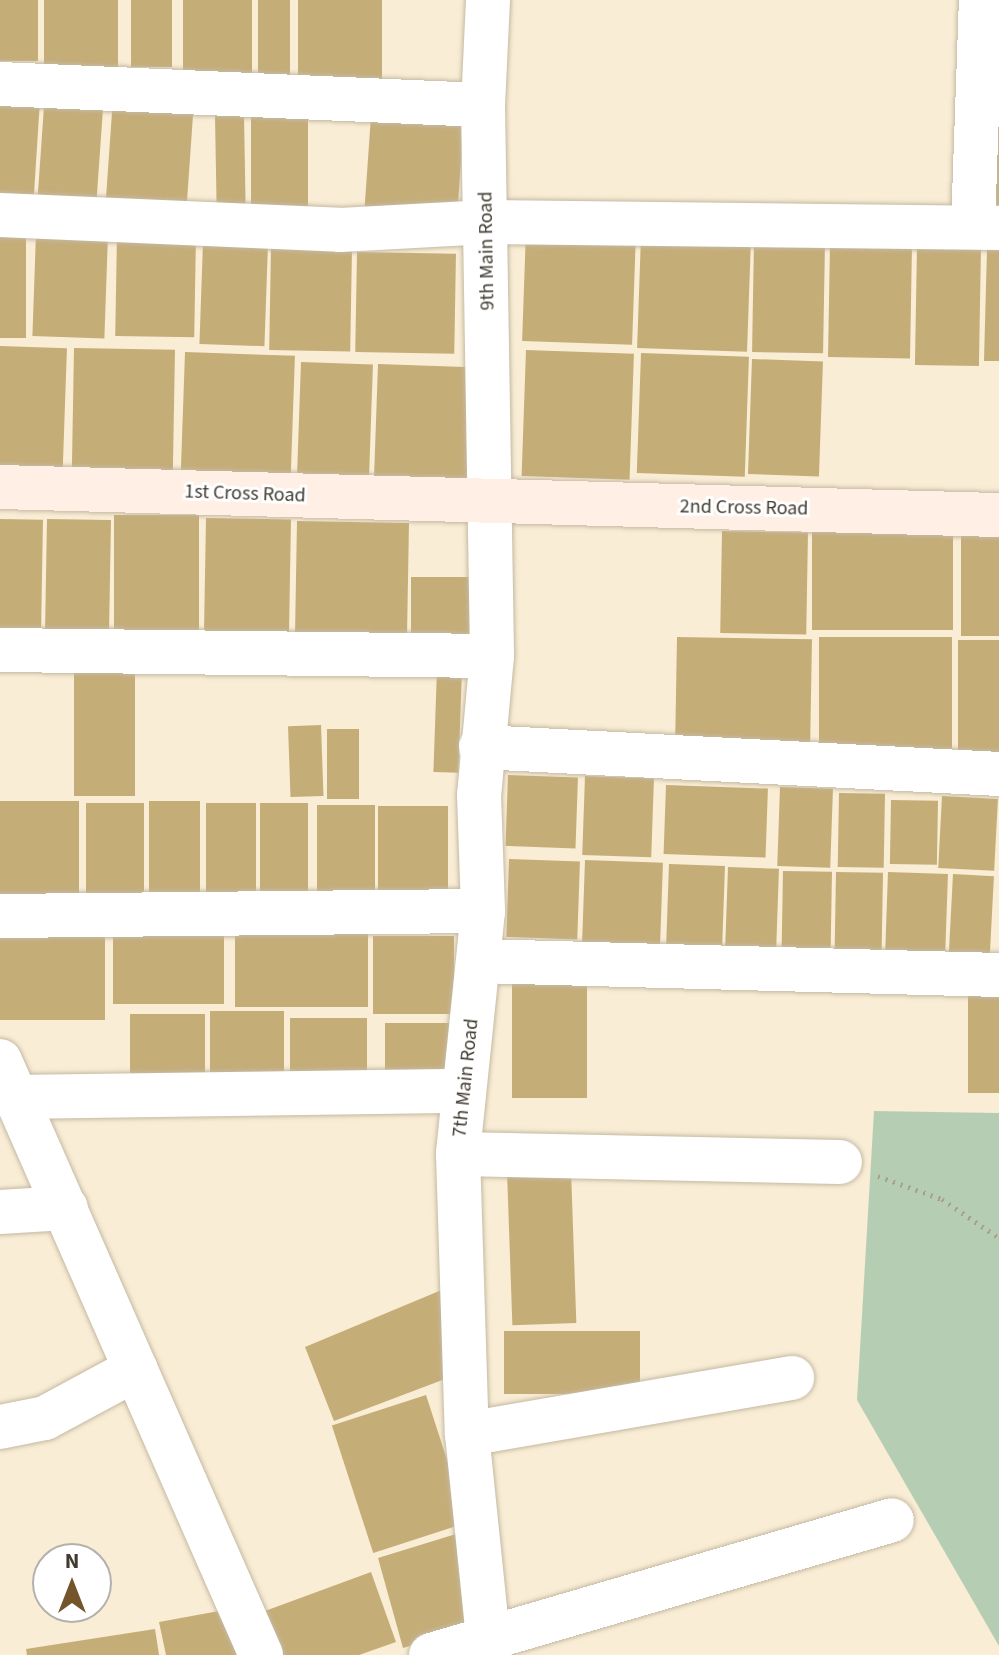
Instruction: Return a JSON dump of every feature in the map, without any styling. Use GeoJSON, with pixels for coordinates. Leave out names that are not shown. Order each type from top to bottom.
{"type":"FeatureCollection","features":[{"type":"Feature","properties":{"kind":"street","name":"9th Main Road"},"geometry":{"type":"LineString","coordinates":[[488,0],[483,105],[488,222],[490,502]]}},
{"type":"Feature","properties":{"kind":"street"},"geometry":{"type":"LineString","coordinates":[[0,215],[340,230],[488,222],[986,227],[981,0]]}},
{"type":"Feature","properties":{"kind":"street"},"geometry":{"type":"LineString","coordinates":[[0,84],[483,105]]}},
{"type":"Feature","properties":{"kind":"street","name":"1st Cross Road"},"geometry":{"type":"LineString","coordinates":[[0,487],[490,502]]}},
{"type":"Feature","properties":{"kind":"street","name":"2nd Cross Road"},"geometry":{"type":"LineString","coordinates":[[490,502],[999,515]]}},
{"type":"Feature","properties":{"kind":"street","name":"7th Main Road"},"geometry":{"type":"LineString","coordinates":[[490,502],[492,656],[481,747],[483,911],[462,1091],[458,1154],[467,1434],[490,1647]]}},
{"type":"Feature","properties":{"kind":"street"},"geometry":{"type":"LineString","coordinates":[[0,650],[492,656]]}},
{"type":"Feature","properties":{"kind":"street"},"geometry":{"type":"LineString","coordinates":[[481,747],[999,774]]}},
{"type":"Feature","properties":{"kind":"street"},"geometry":{"type":"LineString","coordinates":[[0,916],[483,911]]}},
{"type":"Feature","properties":{"kind":"street"},"geometry":{"type":"LineString","coordinates":[[479,961],[999,975]]}},
{"type":"Feature","properties":{"kind":"street"},"geometry":{"type":"LineString","coordinates":[[261,1655],[8,1079],[462,1091]]}},
{"type":"Feature","properties":{"kind":"street"},"geometry":{"type":"LineString","coordinates":[[458,1154],[840,1162]]}},
{"type":"Feature","properties":{"kind":"street"},"geometry":{"type":"LineString","coordinates":[[0,1212],[66,1208]]}},
{"type":"Feature","properties":{"kind":"street"},"geometry":{"type":"LineString","coordinates":[[0,1427],[45,1418],[136,1369]]}},
{"type":"Feature","properties":{"kind":"street"},"geometry":{"type":"LineString","coordinates":[[467,1434],[792,1378]]}},
{"type":"Feature","properties":{"kind":"street"},"geometry":{"type":"LineString","coordinates":[[431,1655],[490,1647],[892,1520]]}},
{"type":"Feature","properties":{"kind":"path"},"geometry":{"type":"LineString","coordinates":[[840,1162],[942,1199],[999,1238]]}},
{"type":"Feature","properties":{"kind":"green space"},"geometry":{"type":"Polygon","coordinates":[[[874,1111],[999,1113],[999,1646],[857,1400],[874,1111]]]}},
{"type":"Feature","properties":{"kind":"building"},"geometry":{"type":"Polygon","coordinates":[[[0,0],[38,0],[38,61],[0,61],[0,0]]]}},
{"type":"Feature","properties":{"kind":"building"},"geometry":{"type":"Polygon","coordinates":[[[44,0],[118,0],[118,67],[44,67],[44,0]]]}},
{"type":"Feature","properties":{"kind":"building"},"geometry":{"type":"Polygon","coordinates":[[[131,0],[172,0],[172,67],[131,67],[131,0]]]}},
{"type":"Feature","properties":{"kind":"building"},"geometry":{"type":"Polygon","coordinates":[[[183,0],[252,0],[252,76],[183,76],[183,0]]]}},
{"type":"Feature","properties":{"kind":"building"},"geometry":{"type":"Polygon","coordinates":[[[258,0],[290,0],[290,83],[258,83],[258,0]]]}},
{"type":"Feature","properties":{"kind":"building"},"geometry":{"type":"Polygon","coordinates":[[[298,0],[382,0],[382,89],[298,89],[298,0]]]}},
{"type":"Feature","properties":{"kind":"building"},"geometry":{"type":"Polygon","coordinates":[[[45,92],[104,96],[96,214],[37,210],[45,92]]]}},
{"type":"Feature","properties":{"kind":"building"},"geometry":{"type":"Polygon","coordinates":[[[0,98],[40,100],[33,209],[0,207],[0,98]]]}},
{"type":"Feature","properties":{"kind":"building"},"geometry":{"type":"Polygon","coordinates":[[[113,98],[194,104],[187,207],[106,202],[113,98]]]}},
{"type":"Feature","properties":{"kind":"building"},"geometry":{"type":"Polygon","coordinates":[[[999,104],[999,205],[992,205],[999,104]]]}},
{"type":"Feature","properties":{"kind":"building"},"geometry":{"type":"Polygon","coordinates":[[[251,110],[308,110],[308,217],[251,217],[251,110]]]}},
{"type":"Feature","properties":{"kind":"building"},"geometry":{"type":"Polygon","coordinates":[[[244,115],[246,212],[217,212],[215,116],[244,115]]]}},
{"type":"Feature","properties":{"kind":"building"},"geometry":{"type":"Polygon","coordinates":[[[371,116],[464,122],[457,216],[364,210],[371,116]]]}},
{"type":"Feature","properties":{"kind":"building"},"geometry":{"type":"Polygon","coordinates":[[[526,230],[636,234],[632,345],[522,341],[526,230]]]}},
{"type":"Feature","properties":{"kind":"building"},"geometry":{"type":"Polygon","coordinates":[[[0,233],[26,233],[26,338],[0,338],[0,233]]]}},
{"type":"Feature","properties":{"kind":"building"},"geometry":{"type":"Polygon","coordinates":[[[36,233],[108,236],[104,338],[32,336],[36,233]]]}},
{"type":"Feature","properties":{"kind":"building"},"geometry":{"type":"Polygon","coordinates":[[[117,234],[196,235],[194,337],[115,336],[117,234]]]}},
{"type":"Feature","properties":{"kind":"building"},"geometry":{"type":"Polygon","coordinates":[[[641,236],[751,240],[747,352],[637,348],[641,236]]]}},
{"type":"Feature","properties":{"kind":"building"},"geometry":{"type":"Polygon","coordinates":[[[754,241],[825,242],[823,353],[752,352],[754,241]]]}},
{"type":"Feature","properties":{"kind":"building"},"geometry":{"type":"Polygon","coordinates":[[[203,242],[268,244],[264,346],[199,344],[203,242]]]}},
{"type":"Feature","properties":{"kind":"building"},"geometry":{"type":"Polygon","coordinates":[[[830,244],[912,245],[910,358],[828,357],[830,244]]]}},
{"type":"Feature","properties":{"kind":"building"},"geometry":{"type":"Polygon","coordinates":[[[917,246],[981,247],[979,366],[915,365],[917,246]]]}},
{"type":"Feature","properties":{"kind":"building"},"geometry":{"type":"Polygon","coordinates":[[[271,247],[352,248],[350,351],[269,350],[271,247]]]}},
{"type":"Feature","properties":{"kind":"building"},"geometry":{"type":"Polygon","coordinates":[[[987,249],[999,250],[999,361],[984,361],[987,249]]]}},
{"type":"Feature","properties":{"kind":"building"},"geometry":{"type":"Polygon","coordinates":[[[357,252],[456,254],[454,354],[355,352],[357,252]]]}},
{"type":"Feature","properties":{"kind":"building"},"geometry":{"type":"Polygon","coordinates":[[[0,346],[67,348],[62,478],[0,476],[0,346]]]}},
{"type":"Feature","properties":{"kind":"building"},"geometry":{"type":"Polygon","coordinates":[[[74,348],[175,350],[173,474],[72,472],[74,348]]]}},
{"type":"Feature","properties":{"kind":"building"},"geometry":{"type":"Polygon","coordinates":[[[526,350],[634,354],[630,480],[522,476],[526,350]]]}},
{"type":"Feature","properties":{"kind":"building"},"geometry":{"type":"Polygon","coordinates":[[[185,352],[295,356],[291,480],[181,476],[185,352]]]}},
{"type":"Feature","properties":{"kind":"building"},"geometry":{"type":"Polygon","coordinates":[[[641,353],[749,357],[745,477],[637,473],[641,353]]]}},
{"type":"Feature","properties":{"kind":"building"},"geometry":{"type":"Polygon","coordinates":[[[752,359],[823,361],[819,476],[748,474],[752,359]]]}},
{"type":"Feature","properties":{"kind":"building"},"geometry":{"type":"Polygon","coordinates":[[[301,362],[373,365],[369,478],[297,476],[301,362]]]}},
{"type":"Feature","properties":{"kind":"building"},"geometry":{"type":"Polygon","coordinates":[[[378,364],[479,368],[475,481],[374,478],[378,364]]]}},
{"type":"Feature","properties":{"kind":"building"},"geometry":{"type":"Polygon","coordinates":[[[114,515],[199,515],[199,635],[114,635],[114,515]]]}},
{"type":"Feature","properties":{"kind":"building"},"geometry":{"type":"Polygon","coordinates":[[[206,518],[291,519],[289,647],[204,646],[206,518]]]}},
{"type":"Feature","properties":{"kind":"building"},"geometry":{"type":"Polygon","coordinates":[[[0,519],[43,520],[41,645],[0,644],[0,519]]]}},
{"type":"Feature","properties":{"kind":"building"},"geometry":{"type":"Polygon","coordinates":[[[47,519],[111,520],[109,641],[45,640],[47,519]]]}},
{"type":"Feature","properties":{"kind":"building"},"geometry":{"type":"Polygon","coordinates":[[[297,521],[409,523],[407,647],[295,645],[297,521]]]}},
{"type":"Feature","properties":{"kind":"building"},"geometry":{"type":"Polygon","coordinates":[[[812,523],[953,523],[953,630],[812,630],[812,523]]]}},
{"type":"Feature","properties":{"kind":"building"},"geometry":{"type":"Polygon","coordinates":[[[961,524],[999,524],[999,636],[961,636],[961,524]]]}},
{"type":"Feature","properties":{"kind":"building"},"geometry":{"type":"Polygon","coordinates":[[[722,531],[808,533],[806,634],[720,633],[722,531]]]}},
{"type":"Feature","properties":{"kind":"building"},"geometry":{"type":"Polygon","coordinates":[[[411,577],[473,577],[473,644],[411,644],[411,577]]]}},
{"type":"Feature","properties":{"kind":"building"},"geometry":{"type":"Polygon","coordinates":[[[677,637],[812,639],[810,756],[675,754],[677,637]]]}},
{"type":"Feature","properties":{"kind":"building"},"geometry":{"type":"Polygon","coordinates":[[[819,637],[952,637],[952,759],[819,759],[819,637]]]}},
{"type":"Feature","properties":{"kind":"building"},"geometry":{"type":"Polygon","coordinates":[[[958,640],[999,640],[999,764],[958,764],[958,640]]]}},
{"type":"Feature","properties":{"kind":"building"},"geometry":{"type":"Polygon","coordinates":[[[74,663],[135,663],[135,796],[74,796],[74,663]]]}},
{"type":"Feature","properties":{"kind":"building"},"geometry":{"type":"Polygon","coordinates":[[[437,669],[462,670],[458,773],[433,772],[437,669]]]}},
{"type":"Feature","properties":{"kind":"building"},"geometry":{"type":"Polygon","coordinates":[[[321,725],[323,796],[290,797],[288,726],[321,725]]]}},
{"type":"Feature","properties":{"kind":"building"},"geometry":{"type":"Polygon","coordinates":[[[327,729],[359,729],[359,799],[327,799],[327,729]]]}},
{"type":"Feature","properties":{"kind":"building"},"geometry":{"type":"Polygon","coordinates":[[[508,775],[578,777],[575,848],[506,846],[508,775]]]}},
{"type":"Feature","properties":{"kind":"building"},"geometry":{"type":"Polygon","coordinates":[[[585,776],[654,778],[651,857],[582,855],[585,776]]]}},
{"type":"Feature","properties":{"kind":"building"},"geometry":{"type":"Polygon","coordinates":[[[666,785],[768,789],[766,858],[664,854],[666,785]]]}},
{"type":"Feature","properties":{"kind":"building"},"geometry":{"type":"Polygon","coordinates":[[[780,787],[833,789],[830,868],[777,866],[780,787]]]}},
{"type":"Feature","properties":{"kind":"building"},"geometry":{"type":"Polygon","coordinates":[[[839,793],[885,794],[884,868],[838,867],[839,793]]]}},
{"type":"Feature","properties":{"kind":"building"},"geometry":{"type":"Polygon","coordinates":[[[942,796],[998,799],[994,871],[938,868],[942,796]]]}},
{"type":"Feature","properties":{"kind":"building"},"geometry":{"type":"Polygon","coordinates":[[[891,800],[938,801],[937,865],[890,864],[891,800]]]}},
{"type":"Feature","properties":{"kind":"building"},"geometry":{"type":"Polygon","coordinates":[[[0,801],[79,801],[79,904],[0,904],[0,801]]]}},
{"type":"Feature","properties":{"kind":"building"},"geometry":{"type":"Polygon","coordinates":[[[149,801],[200,801],[200,904],[149,904],[149,801]]]}},
{"type":"Feature","properties":{"kind":"building"},"geometry":{"type":"Polygon","coordinates":[[[86,803],[144,803],[144,901],[86,901],[86,803]]]}},
{"type":"Feature","properties":{"kind":"building"},"geometry":{"type":"Polygon","coordinates":[[[206,803],[256,803],[256,901],[206,901],[206,803]]]}},
{"type":"Feature","properties":{"kind":"building"},"geometry":{"type":"Polygon","coordinates":[[[260,803],[308,803],[308,899],[260,899],[260,803]]]}},
{"type":"Feature","properties":{"kind":"building"},"geometry":{"type":"Polygon","coordinates":[[[317,805],[375,805],[375,905],[317,905],[317,805]]]}},
{"type":"Feature","properties":{"kind":"building"},"geometry":{"type":"Polygon","coordinates":[[[378,806],[448,806],[448,907],[378,907],[378,806]]]}},
{"type":"Feature","properties":{"kind":"building"},"geometry":{"type":"Polygon","coordinates":[[[509,859],[580,861],[577,939],[506,937],[509,859]]]}},
{"type":"Feature","properties":{"kind":"building"},"geometry":{"type":"Polygon","coordinates":[[[585,860],[663,863],[660,951],[582,948],[585,860]]]}},
{"type":"Feature","properties":{"kind":"building"},"geometry":{"type":"Polygon","coordinates":[[[669,864],[725,866],[722,953],[666,951],[669,864]]]}},
{"type":"Feature","properties":{"kind":"building"},"geometry":{"type":"Polygon","coordinates":[[[728,867],[779,869],[776,954],[725,952],[728,867]]]}},
{"type":"Feature","properties":{"kind":"building"},"geometry":{"type":"Polygon","coordinates":[[[783,871],[832,872],[831,952],[782,951],[783,871]]]}},
{"type":"Feature","properties":{"kind":"building"},"geometry":{"type":"Polygon","coordinates":[[[836,872],[883,873],[882,952],[835,951],[836,872]]]}},
{"type":"Feature","properties":{"kind":"building"},"geometry":{"type":"Polygon","coordinates":[[[888,872],[948,874],[945,962],[885,960],[888,872]]]}},
{"type":"Feature","properties":{"kind":"building"},"geometry":{"type":"Polygon","coordinates":[[[953,874],[994,876],[990,960],[949,958],[953,874]]]}},
{"type":"Feature","properties":{"kind":"building"},"geometry":{"type":"Polygon","coordinates":[[[113,929],[224,929],[224,1004],[113,1004],[113,929]]]}},
{"type":"Feature","properties":{"kind":"building"},"geometry":{"type":"Polygon","coordinates":[[[235,931],[368,931],[368,1007],[235,1007],[235,931]]]}},
{"type":"Feature","properties":{"kind":"building"},"geometry":{"type":"Polygon","coordinates":[[[0,932],[105,932],[105,1020],[0,1020],[0,932]]]}},
{"type":"Feature","properties":{"kind":"building"},"geometry":{"type":"Polygon","coordinates":[[[373,936],[454,936],[454,1014],[373,1014],[373,936]]]}},
{"type":"Feature","properties":{"kind":"building"},"geometry":{"type":"Polygon","coordinates":[[[512,975],[587,975],[587,1098],[512,1098],[512,975]]]}},
{"type":"Feature","properties":{"kind":"building"},"geometry":{"type":"Polygon","coordinates":[[[968,988],[999,988],[999,1093],[968,1093],[968,988]]]}},
{"type":"Feature","properties":{"kind":"building"},"geometry":{"type":"Polygon","coordinates":[[[210,1011],[284,1011],[284,1082],[210,1082],[210,1011]]]}},
{"type":"Feature","properties":{"kind":"building"},"geometry":{"type":"Polygon","coordinates":[[[130,1014],[205,1014],[205,1090],[130,1090],[130,1014]]]}},
{"type":"Feature","properties":{"kind":"building"},"geometry":{"type":"Polygon","coordinates":[[[290,1018],[367,1018],[367,1085],[290,1085],[290,1018]]]}},
{"type":"Feature","properties":{"kind":"building"},"geometry":{"type":"Polygon","coordinates":[[[385,1023],[453,1023],[453,1074],[385,1074],[385,1023]]]}},
{"type":"Feature","properties":{"kind":"building"},"geometry":{"type":"Polygon","coordinates":[[[571,1170],[576,1323],[512,1325],[507,1172],[571,1170]]]}},
{"type":"Feature","properties":{"kind":"building"},"geometry":{"type":"Polygon","coordinates":[[[444,1289],[453,1376],[334,1421],[305,1347],[444,1289]]]}},
{"type":"Feature","properties":{"kind":"building"},"geometry":{"type":"Polygon","coordinates":[[[504,1331],[640,1331],[640,1394],[504,1394],[504,1331]]]}},
{"type":"Feature","properties":{"kind":"building"},"geometry":{"type":"Polygon","coordinates":[[[426,1395],[467,1522],[373,1553],[332,1426],[426,1395]]]}},
{"type":"Feature","properties":{"kind":"building"},"geometry":{"type":"Polygon","coordinates":[[[469,1530],[472,1628],[403,1648],[378,1558],[469,1530]]]}},
{"type":"Feature","properties":{"kind":"building"},"geometry":{"type":"Polygon","coordinates":[[[371,1572],[396,1642],[359,1655],[281,1655],[265,1611],[371,1572]]]}},
{"type":"Feature","properties":{"kind":"building"},"geometry":{"type":"Polygon","coordinates":[[[230,1609],[239,1655],[166,1655],[159,1622],[230,1609]]]}},
{"type":"Feature","properties":{"kind":"building"},"geometry":{"type":"Polygon","coordinates":[[[155,1629],[159,1655],[27,1655],[26,1649],[155,1629]]]}}]}
